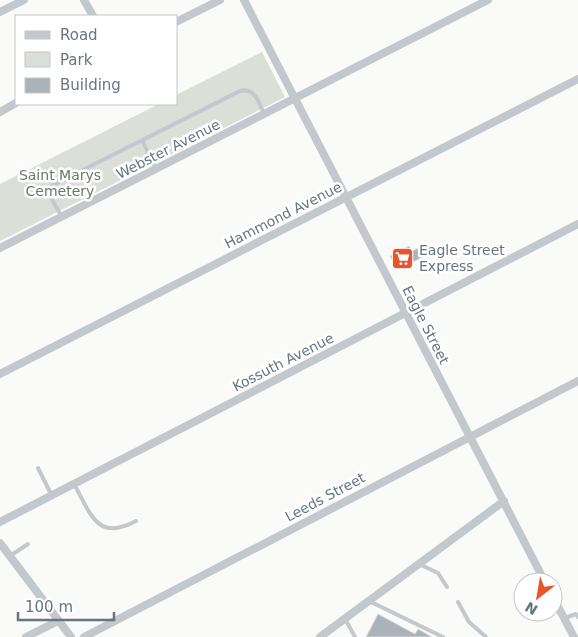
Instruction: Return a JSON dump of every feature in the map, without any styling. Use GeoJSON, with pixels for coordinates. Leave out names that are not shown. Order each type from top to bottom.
{"type":"FeatureCollection","features":[{"type":"Feature","properties":{"kind":"street"},"geometry":{"type":"LineString","coordinates":[[0,12],[24,0]]}},
{"type":"Feature","properties":{"kind":"street"},"geometry":{"type":"LineString","coordinates":[[84,0],[92,15]]}},
{"type":"Feature","properties":{"kind":"street"},"geometry":{"type":"LineString","coordinates":[[178,21],[220,0]]}},
{"type":"Feature","properties":{"kind":"street","name":"Eagle Street"},"geometry":{"type":"LineString","coordinates":[[244,0],[540,572]]}},
{"type":"Feature","properties":{"kind":"street","name":"Webster Avenue"},"geometry":{"type":"LineString","coordinates":[[0,248],[488,0]]}},
{"type":"Feature","properties":{"kind":"street","name":"Hammond Avenue"},"geometry":{"type":"LineString","coordinates":[[0,374],[578,79]]}},
{"type":"Feature","properties":{"kind":"street"},"geometry":{"type":"LineString","coordinates":[[0,112],[15,104]]}},
{"type":"Feature","properties":{"kind":"street","name":"Kossuth Avenue"},"geometry":{"type":"LineString","coordinates":[[0,522],[578,224]]}},
{"type":"Feature","properties":{"kind":"street","name":"Leeds Street"},"geometry":{"type":"LineString","coordinates":[[84,637],[578,381]]}},
{"type":"Feature","properties":{"kind":"street"},"geometry":{"type":"LineString","coordinates":[[320,637],[504,501]]}},
{"type":"Feature","properties":{"kind":"street"},"geometry":{"type":"LineString","coordinates":[[0,543],[71,637]]}},
{"type":"Feature","properties":{"kind":"street"},"geometry":{"type":"LineString","coordinates":[[564,619],[575,634]]}},
{"type":"Feature","properties":{"kind":"street"},"geometry":{"type":"LineString","coordinates":[[26,637],[58,621]]}},
{"type":"Feature","properties":{"kind":"lane"},"geometry":{"type":"LineString","coordinates":[[62,217],[50,196],[50,188],[53,184],[245,90],[253,92],[264,114]]}},
{"type":"Feature","properties":{"kind":"lane"},"geometry":{"type":"LineString","coordinates":[[142,140],[156,169]]}},
{"type":"Feature","properties":{"kind":"lane"},"geometry":{"type":"LineString","coordinates":[[38,468],[52,496]]}},
{"type":"Feature","properties":{"kind":"lane"},"geometry":{"type":"LineString","coordinates":[[74,484],[92,518],[101,525],[116,530],[136,521]]}},
{"type":"Feature","properties":{"kind":"lane"},"geometry":{"type":"LineString","coordinates":[[10,556],[28,544]]}},
{"type":"Feature","properties":{"kind":"lane"},"geometry":{"type":"LineString","coordinates":[[419,564],[438,573],[447,587]]}},
{"type":"Feature","properties":{"kind":"lane"},"geometry":{"type":"LineString","coordinates":[[368,601],[440,636]]}},
{"type":"Feature","properties":{"kind":"lane"},"geometry":{"type":"LineString","coordinates":[[458,602],[469,622],[486,637]]}},
{"type":"Feature","properties":{"kind":"lane"},"geometry":{"type":"LineString","coordinates":[[564,619],[576,614],[578,617]]}},
{"type":"Feature","properties":{"kind":"lane"},"geometry":{"type":"LineString","coordinates":[[345,618],[355,637]]}},
{"type":"Feature","properties":{"kind":"green space","name":"Saint Marys Cemetery"},"geometry":{"type":"Polygon","coordinates":[[[262,52],[285,97],[0,241],[0,184],[157,105],[178,105],[178,94],[262,52]]]}},
{"type":"Feature","properties":{"kind":"building","name":"Eagle Street Express"},"geometry":{"type":"Polygon","coordinates":[[[409,246],[412,251],[423,246],[428,255],[397,269],[390,256],[409,246]]]}},
{"type":"Feature","properties":{"kind":"building"},"geometry":{"type":"Polygon","coordinates":[[[378,614],[415,634],[418,629],[432,637],[366,637],[378,614]]]}},
{"type":"Feature","properties":{"kind":"place","name":"Eagle Street Express"},"geometry":{"type":"Point","coordinates":[403,258]}}]}
